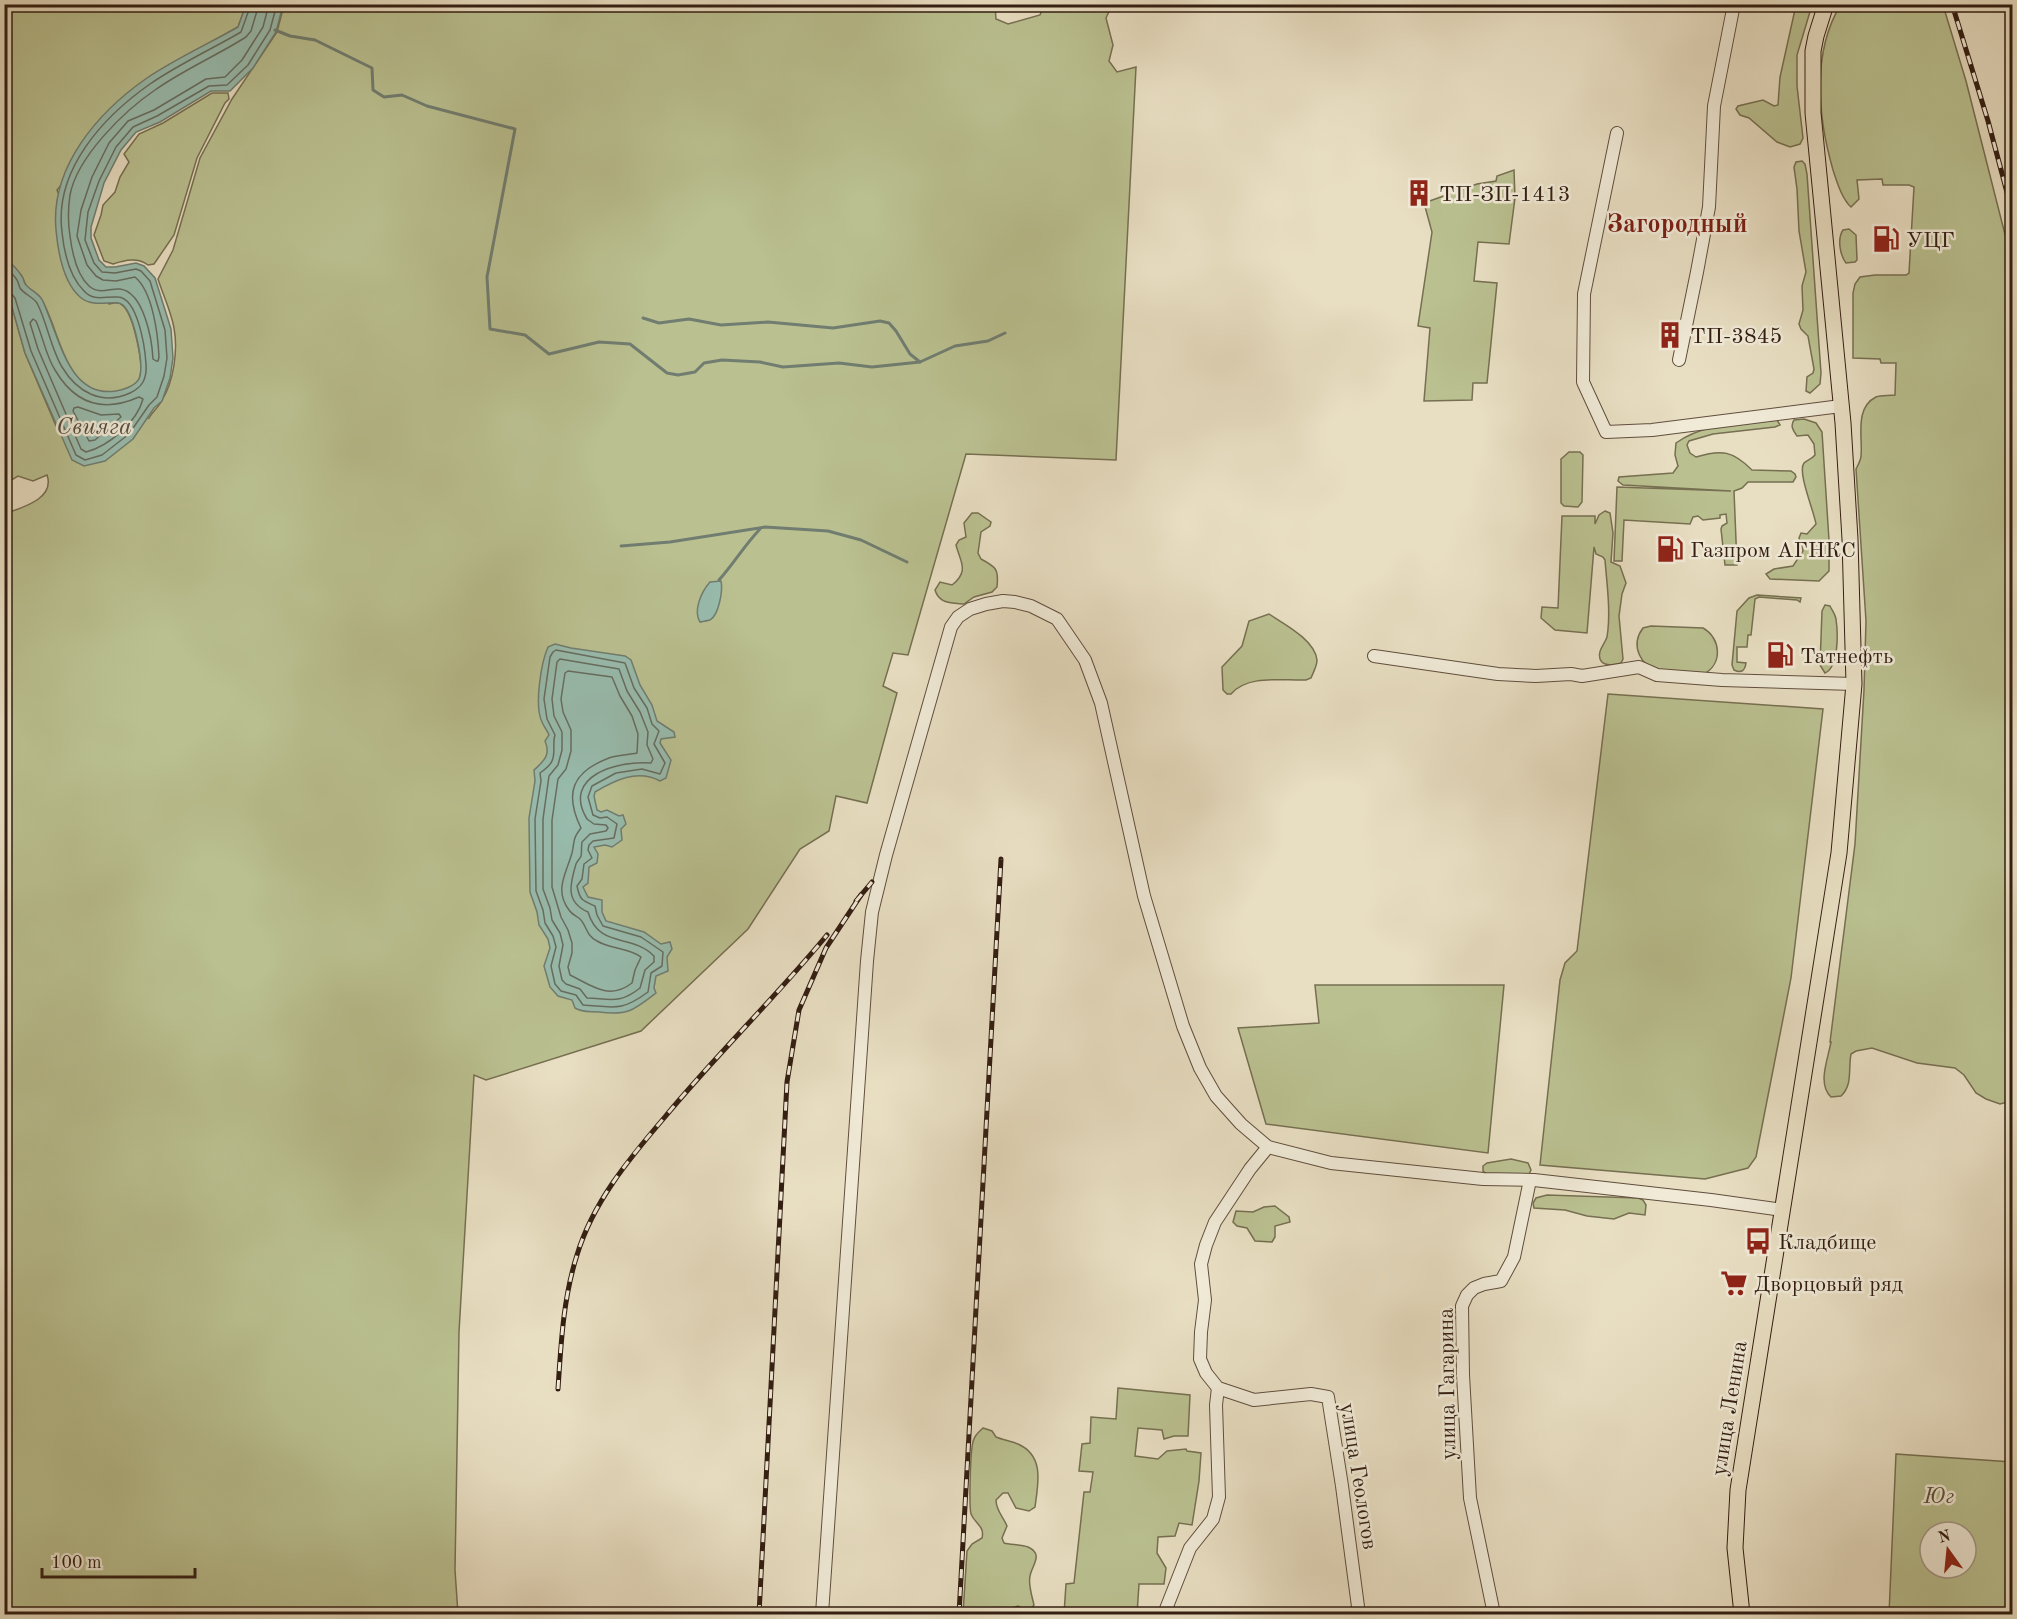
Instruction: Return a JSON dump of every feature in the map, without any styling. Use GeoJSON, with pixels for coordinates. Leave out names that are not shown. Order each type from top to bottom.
{"type":"FeatureCollection","features":[{"type":"Feature","properties":{"kind":"main road","name":"улица Ленина"},"geometry":{"type":"LineString","coordinates":[[1742,1614],[1736,1548],[1738,1490],[1839,853],[1854,684],[1850,539],[1841,406],[1813,113],[1813,51],[1815,36],[1826,4]]}},
{"type":"Feature","properties":{"kind":"street"},"geometry":{"type":"LineString","coordinates":[[1679,360],[1709,207],[1714,106],[1734,4]]}},
{"type":"Feature","properties":{"kind":"street"},"geometry":{"type":"LineString","coordinates":[[1617,132],[1584,294],[1583,382],[1606,432],[1652,430],[1841,406]]}},
{"type":"Feature","properties":{"kind":"street"},"geometry":{"type":"LineString","coordinates":[[822,1614],[872,912],[951,627],[970,609],[1003,601],[1037,609],[1057,619],[1085,660],[1101,703],[1144,896],[1183,1026],[1200,1068],[1216,1096],[1241,1124],[1268,1147],[1331,1163],[1483,1179],[1530,1180],[1783,1210]]}},
{"type":"Feature","properties":{"kind":"street"},"geometry":{"type":"LineString","coordinates":[[1374,656],[1498,674],[1582,676],[1639,667],[1657,675],[1722,680],[1854,684]]}},
{"type":"Feature","properties":{"kind":"street"},"geometry":{"type":"LineString","coordinates":[[1164,1614],[1190,1548],[1213,1519],[1219,1497],[1216,1405],[1218,1388],[1206,1373],[1200,1359],[1205,1300],[1202,1264],[1215,1222],[1250,1169],[1268,1147]]}},
{"type":"Feature","properties":{"kind":"street","name":"улица Гагарина"},"geometry":{"type":"LineString","coordinates":[[1494,1614],[1470,1498],[1462,1306],[1467,1295],[1474,1288],[1501,1281],[1514,1257],[1530,1180]]}},
{"type":"Feature","properties":{"kind":"street","name":"улица Геологов"},"geometry":{"type":"LineString","coordinates":[[1218,1388],[1254,1400],[1272,1400],[1311,1394],[1328,1397],[1359,1614]]}},
{"type":"Feature","properties":{"kind":"green space"},"geometry":{"type":"Polygon","coordinates":[[[24,4],[246,5],[238,27],[147,79],[57,190],[109,304],[122,305],[134,329],[139,352],[139,379],[133,385],[119,391],[106,393],[92,389],[80,381],[64,355],[41,299],[27,287],[21,275],[5,259],[5,10],[24,4]]]}},
{"type":"Feature","properties":{"kind":"green space"},"geometry":{"type":"Polygon","coordinates":[[[981,4],[995,6],[996,19],[1008,24],[1040,15],[1044,5],[1112,5],[1106,18],[1113,45],[1109,61],[1117,72],[1136,67],[1116,460],[966,454],[908,655],[893,653],[883,686],[897,693],[867,803],[836,796],[829,831],[800,849],[748,929],[641,1031],[486,1080],[474,1075],[459,1332],[455,1570],[458,1614],[5,1614],[4,519],[7,513],[42,496],[47,490],[48,483],[47,475],[33,481],[18,476],[5,484],[4,294],[10,300],[25,353],[59,433],[149,418],[170,384],[175,355],[173,322],[158,279],[173,250],[200,158],[232,99],[277,32],[284,5],[981,4]]]}},
{"type":"Feature","properties":{"kind":"green space"},"geometry":{"type":"Polygon","coordinates":[[[1841,4],[1943,5],[1966,81],[2012,262],[2012,1101],[2000,1104],[1976,1093],[1964,1075],[1955,1068],[1917,1063],[1872,1048],[1851,1054],[1849,1082],[1841,1096],[1831,1097],[1825,1085],[1824,1078],[1831,1042],[1855,844],[1864,690],[1866,621],[1856,469],[1861,458],[1861,424],[1865,408],[1876,397],[1895,395],[1896,363],[1881,363],[1880,359],[1853,358],[1853,293],[1860,277],[1909,273],[1914,187],[1883,185],[1882,179],[1857,180],[1859,199],[1851,207],[1840,190],[1828,150],[1820,86],[1825,43],[1831,23],[1841,4]]]}},
{"type":"Feature","properties":{"kind":"green space"},"geometry":{"type":"Polygon","coordinates":[[[1796,5],[1812,5],[1797,55],[1797,86],[1803,138],[1800,144],[1790,147],[1777,142],[1749,118],[1740,115],[1736,109],[1738,106],[1763,100],[1774,106],[1778,105],[1780,77],[1796,5]]]}},
{"type":"Feature","properties":{"kind":"green space"},"geometry":{"type":"Polygon","coordinates":[[[212,93],[228,93],[229,99],[197,158],[174,235],[154,264],[148,265],[136,260],[113,264],[104,261],[94,235],[103,205],[115,192],[120,177],[129,162],[124,154],[139,134],[163,123],[212,93]]]}},
{"type":"Feature","properties":{"kind":"green space"},"geometry":{"type":"Polygon","coordinates":[[[1802,161],[1807,174],[1821,373],[1820,384],[1810,393],[1806,391],[1807,377],[1813,373],[1814,369],[1808,336],[1799,324],[1803,310],[1802,286],[1806,272],[1799,231],[1794,167],[1796,162],[1802,161]]]}},
{"type":"Feature","properties":{"kind":"green space"},"geometry":{"type":"Polygon","coordinates":[[[1514,170],[1515,198],[1509,244],[1478,242],[1474,281],[1497,283],[1487,383],[1473,383],[1472,400],[1424,401],[1430,328],[1418,326],[1432,232],[1424,203],[1477,184],[1496,181],[1497,176],[1514,170]]]}},
{"type":"Feature","properties":{"kind":"green space"},"geometry":{"type":"Polygon","coordinates":[[[1849,229],[1856,235],[1857,260],[1846,263],[1841,251],[1840,238],[1843,230],[1849,229]]]}},
{"type":"Feature","properties":{"kind":"green space"},"geometry":{"type":"Polygon","coordinates":[[[1804,419],[1816,423],[1822,432],[1829,571],[1819,581],[1770,579],[1766,574],[1774,569],[1793,566],[1803,551],[1799,538],[1801,533],[1807,534],[1816,524],[1802,468],[1804,463],[1815,455],[1814,444],[1808,435],[1797,436],[1792,426],[1794,420],[1804,419]]]}},
{"type":"Feature","properties":{"kind":"green space"},"geometry":{"type":"Polygon","coordinates":[[[1777,420],[1780,425],[1775,427],[1713,434],[1689,441],[1687,445],[1690,453],[1696,457],[1727,453],[1752,470],[1791,471],[1795,474],[1793,482],[1748,482],[1742,488],[1734,491],[1737,565],[1725,565],[1721,529],[1727,523],[1726,514],[1720,515],[1720,518],[1703,520],[1698,516],[1693,517],[1690,524],[1624,520],[1622,561],[1614,561],[1617,487],[1731,491],[1623,485],[1618,481],[1619,477],[1673,473],[1678,466],[1675,455],[1676,443],[1699,431],[1725,425],[1777,420]]]}},
{"type":"Feature","properties":{"kind":"green space"},"geometry":{"type":"Polygon","coordinates":[[[1569,452],[1580,452],[1583,455],[1582,502],[1578,507],[1564,506],[1561,503],[1561,459],[1569,452]]]}},
{"type":"Feature","properties":{"kind":"green space"},"geometry":{"type":"Polygon","coordinates":[[[1605,511],[1610,513],[1613,533],[1611,562],[1620,566],[1626,583],[1619,616],[1623,659],[1621,663],[1613,665],[1602,662],[1599,656],[1607,637],[1609,618],[1605,560],[1596,554],[1594,547],[1587,633],[1555,630],[1541,618],[1542,607],[1558,608],[1562,516],[1595,516],[1595,524],[1599,515],[1605,511]]]}},
{"type":"Feature","properties":{"kind":"green space"},"geometry":{"type":"Polygon","coordinates":[[[972,513],[978,513],[991,522],[990,526],[981,532],[978,553],[981,559],[995,569],[997,587],[992,592],[974,597],[964,604],[946,602],[937,595],[935,590],[940,582],[952,585],[961,575],[962,566],[956,545],[959,540],[966,537],[964,523],[972,513]]]}},
{"type":"Feature","properties":{"kind":"green space"},"geometry":{"type":"Polygon","coordinates":[[[1757,595],[1801,598],[1800,602],[1759,597],[1755,599],[1751,635],[1748,635],[1747,647],[1737,647],[1737,662],[1746,663],[1743,671],[1739,672],[1734,670],[1732,665],[1737,611],[1749,598],[1757,595]]]}},
{"type":"Feature","properties":{"kind":"green space"},"geometry":{"type":"Polygon","coordinates":[[[1825,605],[1830,606],[1834,614],[1837,632],[1833,664],[1825,673],[1820,665],[1822,611],[1825,605]]]}},
{"type":"Feature","properties":{"kind":"green space"},"geometry":{"type":"Polygon","coordinates":[[[1269,614],[1298,633],[1311,646],[1317,660],[1311,678],[1256,681],[1227,694],[1223,690],[1222,667],[1242,646],[1249,621],[1269,614]]]}},
{"type":"Feature","properties":{"kind":"green space"},"geometry":{"type":"Polygon","coordinates":[[[1651,626],[1703,628],[1709,632],[1717,651],[1717,658],[1710,670],[1704,674],[1666,673],[1648,665],[1639,654],[1637,641],[1643,628],[1651,626]]]}},
{"type":"Feature","properties":{"kind":"green space"},"geometry":{"type":"Polygon","coordinates":[[[1608,694],[1823,709],[1791,978],[1756,1157],[1748,1168],[1705,1179],[1540,1165],[1560,980],[1565,963],[1577,951],[1608,694]]]}},
{"type":"Feature","properties":{"kind":"green space"},"geometry":{"type":"Polygon","coordinates":[[[1315,985],[1504,985],[1488,1153],[1266,1124],[1238,1028],[1319,1023],[1315,985]]]}},
{"type":"Feature","properties":{"kind":"green space"},"geometry":{"type":"Polygon","coordinates":[[[1511,1159],[1528,1163],[1531,1170],[1529,1174],[1487,1174],[1483,1171],[1483,1166],[1487,1163],[1511,1159]]]}},
{"type":"Feature","properties":{"kind":"green space"},"geometry":{"type":"Polygon","coordinates":[[[1547,1195],[1638,1198],[1646,1205],[1645,1215],[1629,1213],[1614,1219],[1587,1216],[1565,1210],[1534,1208],[1533,1203],[1536,1198],[1547,1195]]]}},
{"type":"Feature","properties":{"kind":"green space"},"geometry":{"type":"Polygon","coordinates":[[[1275,1206],[1289,1217],[1290,1222],[1275,1226],[1275,1237],[1272,1242],[1255,1241],[1247,1228],[1237,1226],[1233,1222],[1236,1211],[1253,1212],[1264,1207],[1275,1206]]]}},
{"type":"Feature","properties":{"kind":"green space"},"geometry":{"type":"Polygon","coordinates":[[[1118,1388],[1190,1395],[1188,1436],[1164,1439],[1162,1430],[1138,1428],[1135,1456],[1158,1459],[1167,1451],[1186,1449],[1201,1453],[1192,1525],[1179,1523],[1175,1536],[1158,1537],[1157,1553],[1166,1568],[1164,1584],[1139,1584],[1137,1614],[1064,1614],[1066,1584],[1074,1583],[1084,1492],[1090,1492],[1093,1472],[1079,1471],[1082,1444],[1090,1443],[1091,1417],[1116,1419],[1118,1388]]]}},
{"type":"Feature","properties":{"kind":"green space"},"geometry":{"type":"Polygon","coordinates":[[[983,1428],[992,1431],[996,1437],[1027,1449],[1036,1463],[1038,1480],[1035,1507],[1029,1511],[1016,1508],[1008,1493],[1003,1493],[996,1500],[998,1510],[1007,1526],[1002,1538],[1004,1543],[1025,1546],[1033,1550],[1036,1556],[1030,1579],[1030,1591],[1034,1605],[1031,1609],[1018,1606],[1003,1614],[963,1614],[967,1551],[972,1544],[982,1538],[983,1534],[971,1514],[970,1488],[973,1444],[975,1436],[983,1428]]]}},
{"type":"Feature","properties":{"kind":"green space","name":"Юг"},"geometry":{"type":"Polygon","coordinates":[[[1896,1454],[2012,1462],[2012,1614],[1889,1614],[1896,1454]]]}},
{"type":"Feature","properties":{"kind":"water","name":"Свияга"},"geometry":{"type":"Polygon","coordinates":[[[246,5],[283,5],[276,32],[253,68],[230,91],[211,91],[160,122],[136,132],[121,150],[104,183],[91,227],[91,238],[99,260],[106,267],[136,263],[144,266],[155,278],[171,329],[173,358],[170,378],[162,401],[154,408],[133,439],[105,461],[84,466],[72,460],[25,353],[10,300],[5,294],[5,259],[19,273],[26,285],[42,300],[70,367],[79,378],[89,386],[101,391],[122,390],[132,386],[139,379],[141,363],[134,329],[127,310],[119,303],[86,301],[74,291],[65,275],[56,230],[56,207],[61,184],[69,163],[81,143],[111,107],[158,71],[238,27],[246,5]]]}},
{"type":"Feature","properties":{"kind":"water"},"geometry":{"type":"Polygon","coordinates":[[[721,581],[721,596],[716,613],[710,620],[700,622],[697,613],[704,591],[710,582],[721,581]]]}},
{"type":"Feature","properties":{"kind":"water"},"geometry":{"type":"Polygon","coordinates":[[[555,644],[625,656],[631,660],[657,721],[674,732],[675,737],[661,739],[660,743],[671,760],[666,778],[660,781],[643,776],[626,777],[595,792],[594,796],[597,810],[601,812],[607,810],[619,816],[623,815],[626,824],[621,829],[622,840],[612,847],[605,845],[594,847],[598,854],[597,863],[589,867],[588,883],[583,887],[588,897],[602,900],[602,912],[606,921],[644,932],[661,944],[670,942],[672,949],[667,957],[668,971],[656,976],[654,988],[656,993],[636,1008],[624,1012],[581,1011],[575,1008],[572,1000],[558,996],[550,987],[544,966],[550,948],[548,939],[539,925],[530,892],[529,818],[535,781],[534,770],[546,757],[545,741],[549,735],[540,715],[539,684],[548,647],[555,644]]]}},
{"type":"Feature","properties":{"kind":"waterway"},"geometry":{"type":"LineString","coordinates":[[275,30],[290,36],[315,40],[372,68],[373,90],[384,97],[402,95],[427,106],[515,129],[487,277],[490,329],[525,335],[549,354],[599,342],[630,344],[667,373],[678,375],[695,372],[704,363],[722,360],[760,362],[783,367],[839,363],[872,367],[920,362],[955,346],[988,341],[1005,333]]}},
{"type":"Feature","properties":{"kind":"waterway"},"geometry":{"type":"LineString","coordinates":[[643,318],[659,323],[689,319],[721,325],[768,322],[833,328],[880,321],[889,323],[910,354],[920,362]]}},
{"type":"Feature","properties":{"kind":"waterway"},"geometry":{"type":"LineString","coordinates":[[621,546],[670,542],[765,527],[828,531],[861,540],[907,562]]}},
{"type":"Feature","properties":{"kind":"waterway"},"geometry":{"type":"LineString","coordinates":[[719,580],[760,529]]}},
{"type":"Feature","properties":{"kind":"railway"},"geometry":{"type":"LineString","coordinates":[[1952,4],[1988,121],[2012,211]]}},
{"type":"Feature","properties":{"kind":"railway"},"geometry":{"type":"LineString","coordinates":[[959,1614],[1001,859]]}},
{"type":"Feature","properties":{"kind":"railway"},"geometry":{"type":"LineString","coordinates":[[856,901],[872,882]]}},
{"type":"Feature","properties":{"kind":"railway"},"geometry":{"type":"LineString","coordinates":[[759,1614],[787,1082],[799,1010],[826,948],[861,895]]}},
{"type":"Feature","properties":{"kind":"railway"},"geometry":{"type":"LineString","coordinates":[[558,1389],[563,1322],[572,1272],[584,1236],[602,1199],[625,1165],[651,1133],[827,935]]}},
{"type":"Feature","properties":{"kind":"place","name":"ТП-ЗП-1413"},"geometry":{"type":"Point","coordinates":[1419,193]}},
{"type":"Feature","properties":{"kind":"place","name":"УЦГ"},"geometry":{"type":"Point","coordinates":[1886,239]}},
{"type":"Feature","properties":{"kind":"place","name":"ТП-3845"},"geometry":{"type":"Point","coordinates":[1670,335]}},
{"type":"Feature","properties":{"kind":"place","name":"Газпром АГНКС"},"geometry":{"type":"Point","coordinates":[1670,549]}},
{"type":"Feature","properties":{"kind":"place","name":"Татнефть"},"geometry":{"type":"Point","coordinates":[1780,655]}},
{"type":"Feature","properties":{"kind":"place","name":"Кладбище"},"geometry":{"type":"Point","coordinates":[1758,1241]}},
{"type":"Feature","properties":{"kind":"place","name":"Дворцовый ряд"},"geometry":{"type":"Point","coordinates":[1734,1283]}},
{"type":"Feature","properties":{"kind":"district","name":"Загородный"},"geometry":{"type":"Point","coordinates":[1677,223]}}]}
